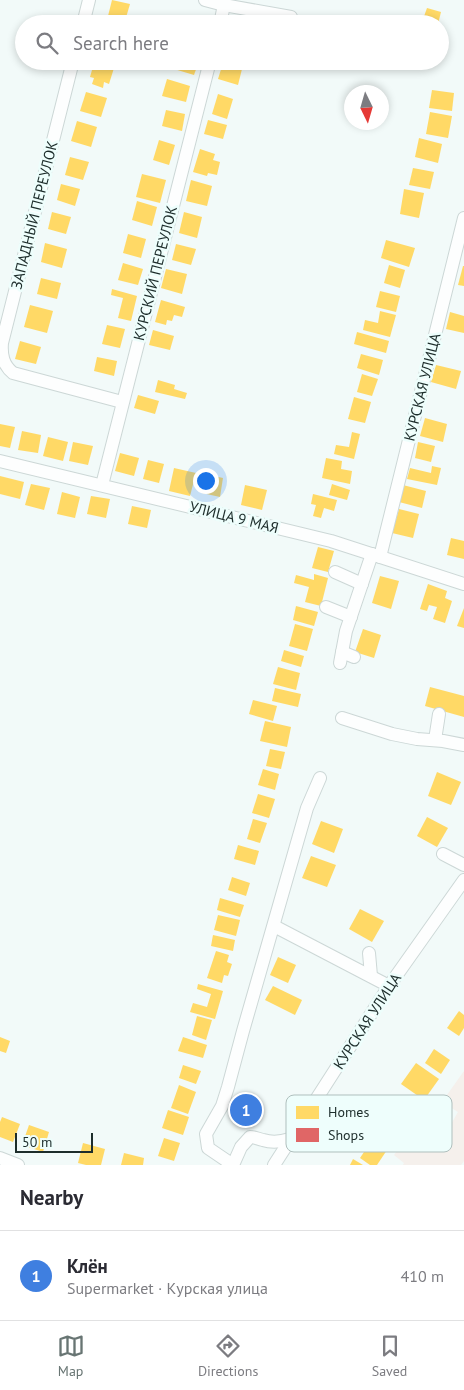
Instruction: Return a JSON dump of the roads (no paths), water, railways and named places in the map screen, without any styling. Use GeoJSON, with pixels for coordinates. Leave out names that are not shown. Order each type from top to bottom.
{"type":"FeatureCollection","features":[{"type":"Feature","properties":{"kind":"street"},"geometry":{"type":"LineString","coordinates":[[85,15],[89,0]]}},
{"type":"Feature","properties":{"kind":"street"},"geometry":{"type":"LineString","coordinates":[[205,0],[280,15]]}},
{"type":"Feature","properties":{"kind":"street"},"geometry":{"type":"LineString","coordinates":[[222,15],[224,5]]}},
{"type":"Feature","properties":{"kind":"street","name":"ЗАПАДНЫЙ ПЕРЕУЛОК"},"geometry":{"type":"LineString","coordinates":[[71,70],[2,343],[2,354],[7,367],[16,374],[122,402]]}},
{"type":"Feature","properties":{"kind":"street","name":"КУРСКИЙ ПЕРЕУЛОК"},"geometry":{"type":"LineString","coordinates":[[102,485],[208,70]]}},
{"type":"Feature","properties":{"kind":"street","name":"КУРСКАЯ УЛИЦА"},"geometry":{"type":"LineString","coordinates":[[354,657],[341,657],[346,631],[376,555],[459,258],[464,218]]}},
{"type":"Feature","properties":{"kind":"street","name":"УЛИЦА 9 МАЯ"},"geometry":{"type":"LineString","coordinates":[[0,461],[331,541],[464,584]]}},
{"type":"Feature","properties":{"kind":"street"},"geometry":{"type":"LineString","coordinates":[[335,572],[362,593]]}},
{"type":"Feature","properties":{"kind":"street"},"geometry":{"type":"LineString","coordinates":[[326,607],[351,617]]}},
{"type":"Feature","properties":{"kind":"street"},"geometry":{"type":"LineString","coordinates":[[434,740],[439,714]]}},
{"type":"Feature","properties":{"kind":"street"},"geometry":{"type":"LineString","coordinates":[[342,718],[392,734],[464,745]]}},
{"type":"Feature","properties":{"kind":"street"},"geometry":{"type":"LineString","coordinates":[[286,1140],[266,1142],[256,1137],[250,1137],[241,1147],[233,1165],[208,1148],[206,1134],[222,1106],[228,1088],[307,808],[320,778]]}},
{"type":"Feature","properties":{"kind":"street"},"geometry":{"type":"LineString","coordinates":[[443,854],[464,865]]}},
{"type":"Feature","properties":{"kind":"street","name":"КУРСКАЯ УЛИЦА"},"geometry":{"type":"LineString","coordinates":[[318,1095],[389,986],[464,880]]}},
{"type":"Feature","properties":{"kind":"street"},"geometry":{"type":"LineString","coordinates":[[274,926],[389,986]]}},
{"type":"Feature","properties":{"kind":"street"},"geometry":{"type":"LineString","coordinates":[[369,953],[371,976]]}},
{"type":"Feature","properties":{"kind":"street","name":"КУРСКАЯ УЛИЦА"},"geometry":{"type":"LineString","coordinates":[[274,1165],[286,1146]]}},
{"type":"Feature","properties":{"kind":"street"},"geometry":{"type":"LineString","coordinates":[[0,1158],[18,1165]]}},
{"type":"Feature","properties":{"kind":"place","name":"Клён"},"geometry":{"type":"Point","coordinates":[246,1110]}}]}
